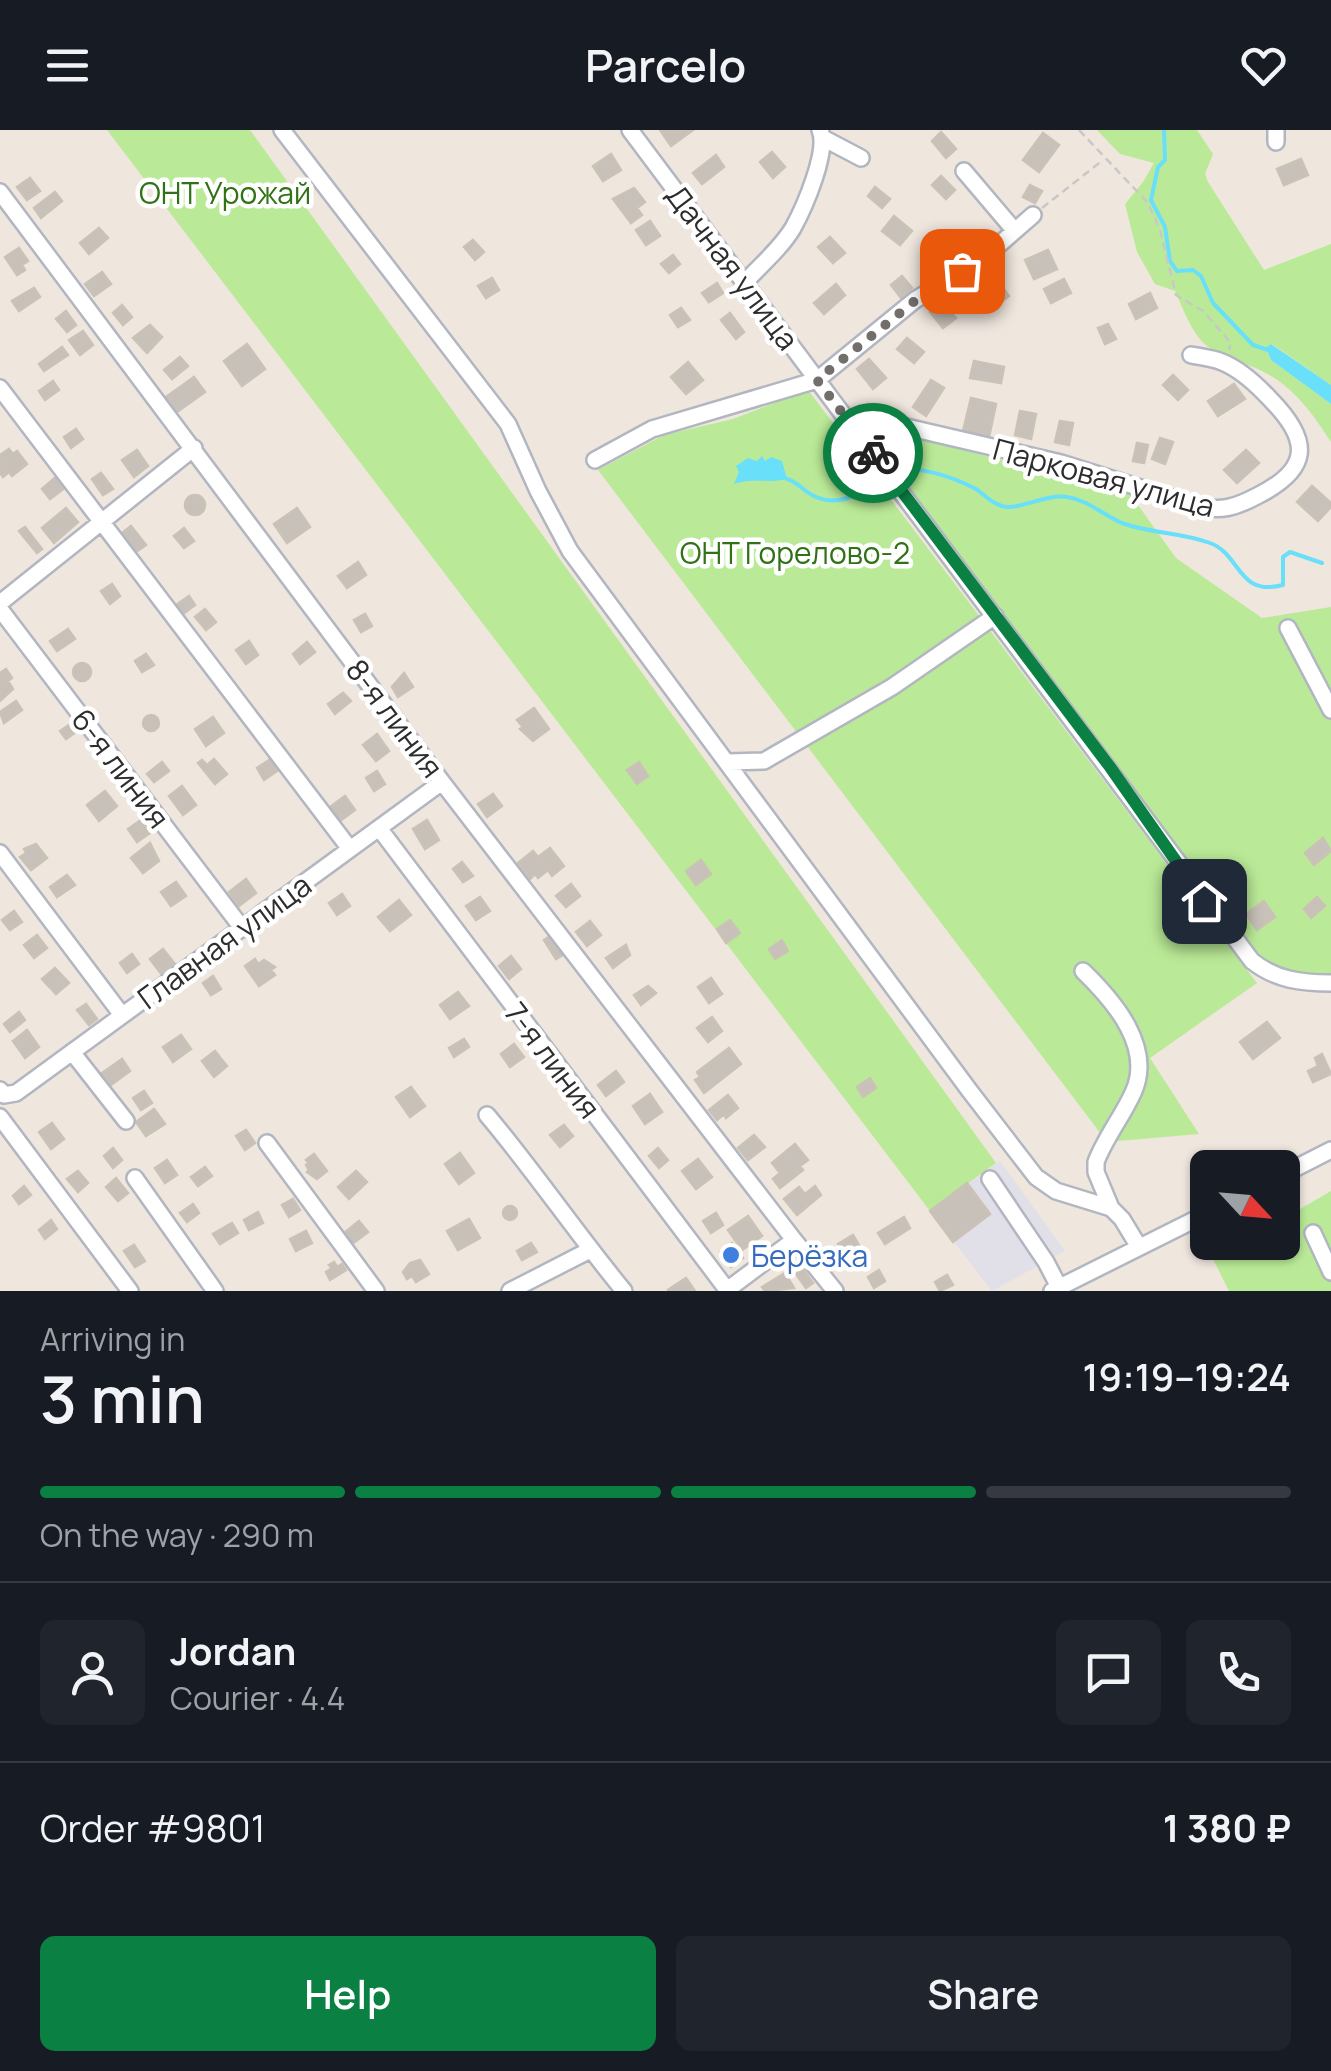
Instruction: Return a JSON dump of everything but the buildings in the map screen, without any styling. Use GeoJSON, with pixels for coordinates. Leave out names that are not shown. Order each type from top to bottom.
{"type":"FeatureCollection","features":[{"type":"Feature","properties":{"kind":"street"},"geometry":{"type":"LineString","coordinates":[[282,130],[508,424],[570,551],[1036,1178],[1056,1192],[1111,1208]]}},
{"type":"Feature","properties":{"kind":"street","name":"Дачная улица"},"geometry":{"type":"LineString","coordinates":[[630,130],[1252,961],[1284,979],[1331,983]]}},
{"type":"Feature","properties":{"kind":"street"},"geometry":{"type":"LineString","coordinates":[[745,282],[792,231],[816,174],[822,134],[862,158]]}},
{"type":"Feature","properties":{"kind":"street"},"geometry":{"type":"LineString","coordinates":[[964,170],[1014,230]]}},
{"type":"Feature","properties":{"kind":"street","name":"8-я линия"},"geometry":{"type":"LineString","coordinates":[[0,192],[442,782],[835,1291]]}},
{"type":"Feature","properties":{"kind":"street"},"geometry":{"type":"LineString","coordinates":[[595,460],[652,429],[817,380],[916,300],[984,257],[1033,215]]}},
{"type":"Feature","properties":{"kind":"street","name":"Парковая улица"},"geometry":{"type":"LineString","coordinates":[[852,426],[872,419],[1061,463],[1216,511],[1229,509],[1280,484],[1295,468],[1299,450],[1296,428],[1258,386],[1224,362],[1191,355]]}},
{"type":"Feature","properties":{"kind":"street"},"geometry":{"type":"LineString","coordinates":[[0,388],[350,849]]}},
{"type":"Feature","properties":{"kind":"street"},"geometry":{"type":"LineString","coordinates":[[0,606],[194,448]]}},
{"type":"Feature","properties":{"kind":"street","name":"6-я линия"},"geometry":{"type":"LineString","coordinates":[[0,606],[242,928]]}},
{"type":"Feature","properties":{"kind":"street"},"geometry":{"type":"LineString","coordinates":[[728,762],[764,761],[892,687],[995,616]]}},
{"type":"Feature","properties":{"kind":"street"},"geometry":{"type":"LineString","coordinates":[[1288,628],[1331,710]]}},
{"type":"Feature","properties":{"kind":"street","name":"Главная улица"},"geometry":{"type":"LineString","coordinates":[[2,1092],[16,1092],[442,782]]}},
{"type":"Feature","properties":{"kind":"street","name":"7-я линия"},"geometry":{"type":"LineString","coordinates":[[379,828],[728,1291]]}},
{"type":"Feature","properties":{"kind":"street"},"geometry":{"type":"LineString","coordinates":[[0,853],[122,1015]]}},
{"type":"Feature","properties":{"kind":"street"},"geometry":{"type":"LineString","coordinates":[[1084,972],[1114,1005],[1138,1048],[1140,1061],[1134,1091],[1096,1162],[1111,1208],[1139,1248]]}},
{"type":"Feature","properties":{"kind":"street"},"geometry":{"type":"LineString","coordinates":[[72,1052],[126,1121]]}},
{"type":"Feature","properties":{"kind":"street"},"geometry":{"type":"LineString","coordinates":[[487,1115],[536,1173],[624,1291]]}},
{"type":"Feature","properties":{"kind":"street"},"geometry":{"type":"LineString","coordinates":[[1,1121],[130,1291]]}},
{"type":"Feature","properties":{"kind":"street"},"geometry":{"type":"LineString","coordinates":[[267,1143],[376,1291]]}},
{"type":"Feature","properties":{"kind":"street"},"geometry":{"type":"LineString","coordinates":[[1300,1166],[1331,1150]]}},
{"type":"Feature","properties":{"kind":"street"},"geometry":{"type":"LineString","coordinates":[[135,1178],[214,1291]]}},
{"type":"Feature","properties":{"kind":"street"},"geometry":{"type":"LineString","coordinates":[[990,1178],[1046,1262],[1056,1289],[1190,1222]]}},
{"type":"Feature","properties":{"kind":"street"},"geometry":{"type":"LineString","coordinates":[[1313,1233],[1331,1272]]}},
{"type":"Feature","properties":{"kind":"street"},"geometry":{"type":"LineString","coordinates":[[728,1291],[794,1240]]}},
{"type":"Feature","properties":{"kind":"street"},"geometry":{"type":"LineString","coordinates":[[510,1291],[590,1250]]}},
{"type":"Feature","properties":{"kind":"path"},"geometry":{"type":"LineString","coordinates":[[1079,130],[1148,203],[1160,230],[1176,295],[1203,311],[1231,342],[1224,362]]}},
{"type":"Feature","properties":{"kind":"path"},"geometry":{"type":"LineString","coordinates":[[1033,215],[1104,159]]}},
{"type":"Feature","properties":{"kind":"shaded area"},"geometry":{"type":"Polygon","coordinates":[[[1000,1161],[1065,1251],[992,1291],[930,1211],[1000,1161]]]}},
{"type":"Feature","properties":{"kind":"green space","name":"ОНТ Урожай"},"geometry":{"type":"Polygon","coordinates":[[[107,130],[250,130],[996,1163],[930,1211],[107,130]]]}},
{"type":"Feature","properties":{"kind":"green space"},"geometry":{"type":"Polygon","coordinates":[[[1097,130],[1197,130],[1213,154],[1205,174],[1208,182],[1264,270],[1331,244],[1331,385],[1272,344],[1266,349],[1271,360],[1331,404],[1331,442],[1283,384],[1206,345],[1192,327],[1175,291],[1155,284],[1137,252],[1125,204],[1154,163],[1120,154],[1097,130]]]}},
{"type":"Feature","properties":{"kind":"green space","name":"ОНТ Горелово-2"},"geometry":{"type":"Polygon","coordinates":[[[808,390],[1257,983],[1150,1058],[1199,1134],[1107,1142],[598,470],[664,435],[733,419],[808,390]]]}},
{"type":"Feature","properties":{"kind":"green space"},"geometry":{"type":"Polygon","coordinates":[[[876,427],[1130,494],[1176,558],[1262,618],[1331,607],[1331,976],[1288,970],[1251,948],[985,588],[861,430],[876,427]]]}},
{"type":"Feature","properties":{"kind":"green space"},"geometry":{"type":"Polygon","coordinates":[[[1331,1191],[1331,1291],[1229,1291],[1214,1260],[1300,1260],[1300,1209],[1331,1191]]]}},
{"type":"Feature","properties":{"kind":"water"},"geometry":{"type":"Polygon","coordinates":[[[1271,344],[1331,385],[1331,404],[1271,360],[1266,348],[1271,344]]]}},
{"type":"Feature","properties":{"kind":"water"},"geometry":{"type":"Polygon","coordinates":[[[762,456],[765,461],[771,457],[782,461],[787,479],[734,484],[739,472],[736,466],[748,458],[757,461],[762,456]]]}},
{"type":"Feature","properties":{"kind":"waterway"},"geometry":{"type":"LineString","coordinates":[[1164,130],[1165,160],[1158,167],[1151,200],[1165,227],[1170,261],[1177,271],[1193,270],[1201,276],[1213,303],[1253,345],[1268,350]]}},
{"type":"Feature","properties":{"kind":"waterway"},"geometry":{"type":"LineString","coordinates":[[894,468],[945,476],[1007,507],[1051,497],[1075,499],[1122,523],[1210,543],[1257,585],[1283,585],[1283,557],[1290,552],[1322,563]]}},
{"type":"Feature","properties":{"kind":"waterway"},"geometry":{"type":"LineString","coordinates":[[787,479],[814,496],[832,501],[856,494],[880,480]]}},
{"type":"Feature","properties":{"kind":"way so far"},"geometry":{"type":"LineString","coordinates":[[873,453],[817,380],[916,300],[962,271]]}},
{"type":"Feature","properties":{"kind":"place","name":"Берёзка"},"geometry":{"type":"Point","coordinates":[731,1255]}},
{"type":"Feature","properties":{"kind":"route"},"geometry":{"type":"LineString","coordinates":[[873,453],[1110,767],[1204,901]]}}]}
